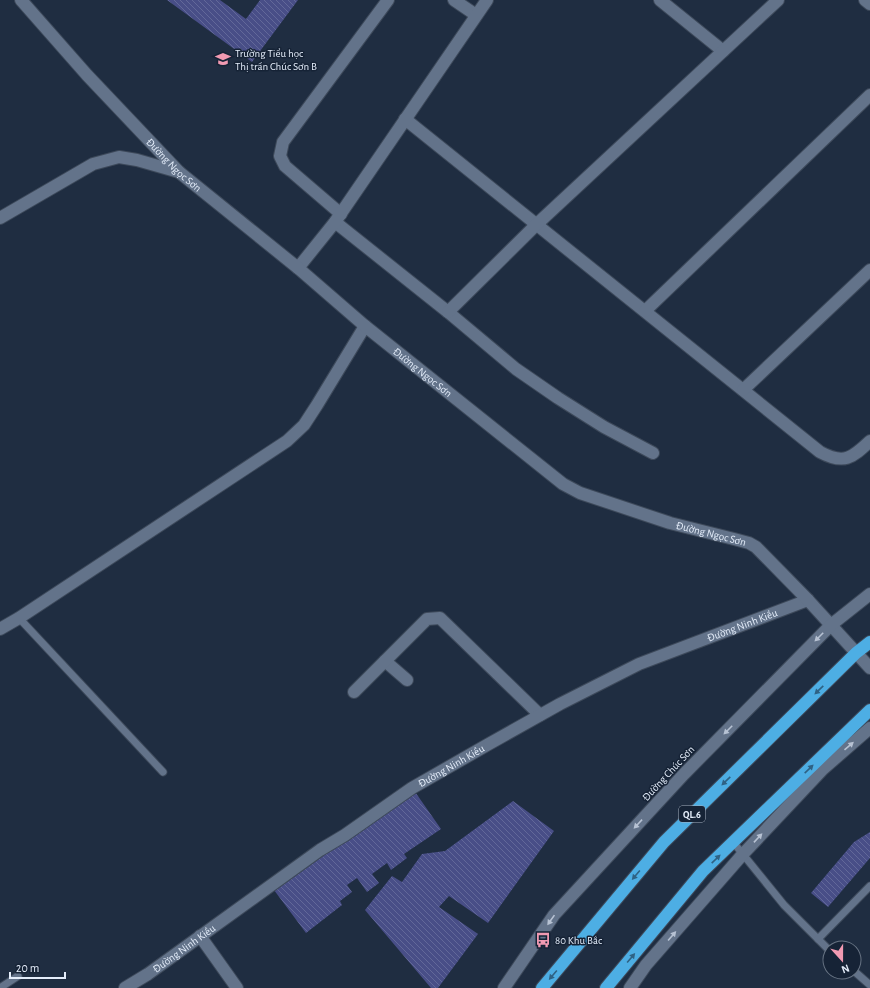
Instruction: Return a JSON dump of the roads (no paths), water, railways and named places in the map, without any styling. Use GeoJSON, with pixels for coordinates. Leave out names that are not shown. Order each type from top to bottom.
{"type":"FeatureCollection","features":[{"type":"Feature","properties":{"kind":"highway","name":"QL.6"},"geometry":{"type":"LineString","coordinates":[[542,988],[664,842],[856,653],[870,642]]}},
{"type":"Feature","properties":{"kind":"highway"},"geometry":{"type":"LineString","coordinates":[[606,988],[704,871],[870,710]]}},
{"type":"Feature","properties":{"kind":"street","name":"Đường Ngọc Sơn"},"geometry":{"type":"LineString","coordinates":[[21,0],[87,75],[179,172],[298,268],[365,326],[563,484],[580,493],[670,523],[749,543],[756,547],[808,600],[870,668]]}},
{"type":"Feature","properties":{"kind":"street"},"geometry":{"type":"LineString","coordinates":[[388,0],[283,142],[280,156],[285,166],[338,218],[516,369],[604,427],[653,453]]}},
{"type":"Feature","properties":{"kind":"street"},"geometry":{"type":"LineString","coordinates":[[454,0],[476,15]]}},
{"type":"Feature","properties":{"kind":"street"},"geometry":{"type":"LineString","coordinates":[[298,268],[338,218],[487,0]]}},
{"type":"Feature","properties":{"kind":"street"},"geometry":{"type":"LineString","coordinates":[[660,0],[723,51]]}},
{"type":"Feature","properties":{"kind":"street"},"geometry":{"type":"LineString","coordinates":[[448,312],[537,224],[778,0]]}},
{"type":"Feature","properties":{"kind":"street"},"geometry":{"type":"LineString","coordinates":[[865,0],[870,4]]}},
{"type":"Feature","properties":{"kind":"street"},"geometry":{"type":"LineString","coordinates":[[644,311],[870,95]]}},
{"type":"Feature","properties":{"kind":"street"},"geometry":{"type":"LineString","coordinates":[[405,120],[537,224],[820,452],[829,457],[847,459],[870,446]]}},
{"type":"Feature","properties":{"kind":"street"},"geometry":{"type":"LineString","coordinates":[[0,218],[93,164],[113,158],[119,157],[137,160],[179,172]]}},
{"type":"Feature","properties":{"kind":"street"},"geometry":{"type":"LineString","coordinates":[[742,390],[870,270]]}},
{"type":"Feature","properties":{"kind":"street"},"geometry":{"type":"LineString","coordinates":[[0,629],[19,618],[287,441],[304,425],[365,326]]}},
{"type":"Feature","properties":{"kind":"street"},"geometry":{"type":"LineString","coordinates":[[856,454],[870,441]]}},
{"type":"Feature","properties":{"kind":"street","name":"Đường Chúc Sơn"},"geometry":{"type":"LineString","coordinates":[[504,988],[554,915],[684,774],[831,625],[870,594]]}},
{"type":"Feature","properties":{"kind":"street","name":"Đường Ninh Kiều"},"geometry":{"type":"LineString","coordinates":[[125,988],[148,974],[320,850],[345,835],[412,788],[540,715],[640,664],[808,600]]}},
{"type":"Feature","properties":{"kind":"street"},"geometry":{"type":"LineString","coordinates":[[354,692],[427,618],[440,618],[540,715]]}},
{"type":"Feature","properties":{"kind":"street"},"geometry":{"type":"LineString","coordinates":[[385,661],[407,680]]}},
{"type":"Feature","properties":{"kind":"street"},"geometry":{"type":"LineString","coordinates":[[630,988],[646,965],[743,854],[822,769],[870,728]]}},
{"type":"Feature","properties":{"kind":"street"},"geometry":{"type":"LineString","coordinates":[[200,936],[236,988]]}},
{"type":"Feature","properties":{"kind":"lane"},"geometry":{"type":"LineString","coordinates":[[19,618],[163,772]]}},
{"type":"Feature","properties":{"kind":"lane"},"geometry":{"type":"LineString","coordinates":[[733,842],[784,905],[822,942]]}},
{"type":"Feature","properties":{"kind":"lane"},"geometry":{"type":"LineString","coordinates":[[818,938],[870,886]]}},
{"type":"Feature","properties":{"kind":"lane"},"geometry":{"type":"LineString","coordinates":[[0,988],[18,976]]}},
{"type":"Feature","properties":{"kind":"lane"},"geometry":{"type":"LineString","coordinates":[[862,978],[870,985]]}},
{"type":"Feature","properties":{"kind":"place","name":"Trường Tiểu học Thị trấn Chúc Sơn B"},"geometry":{"type":"Point","coordinates":[223,59]}},
{"type":"Feature","properties":{"kind":"place","name":"80 Khu Bắc"},"geometry":{"type":"Point","coordinates":[543,940]}}]}
